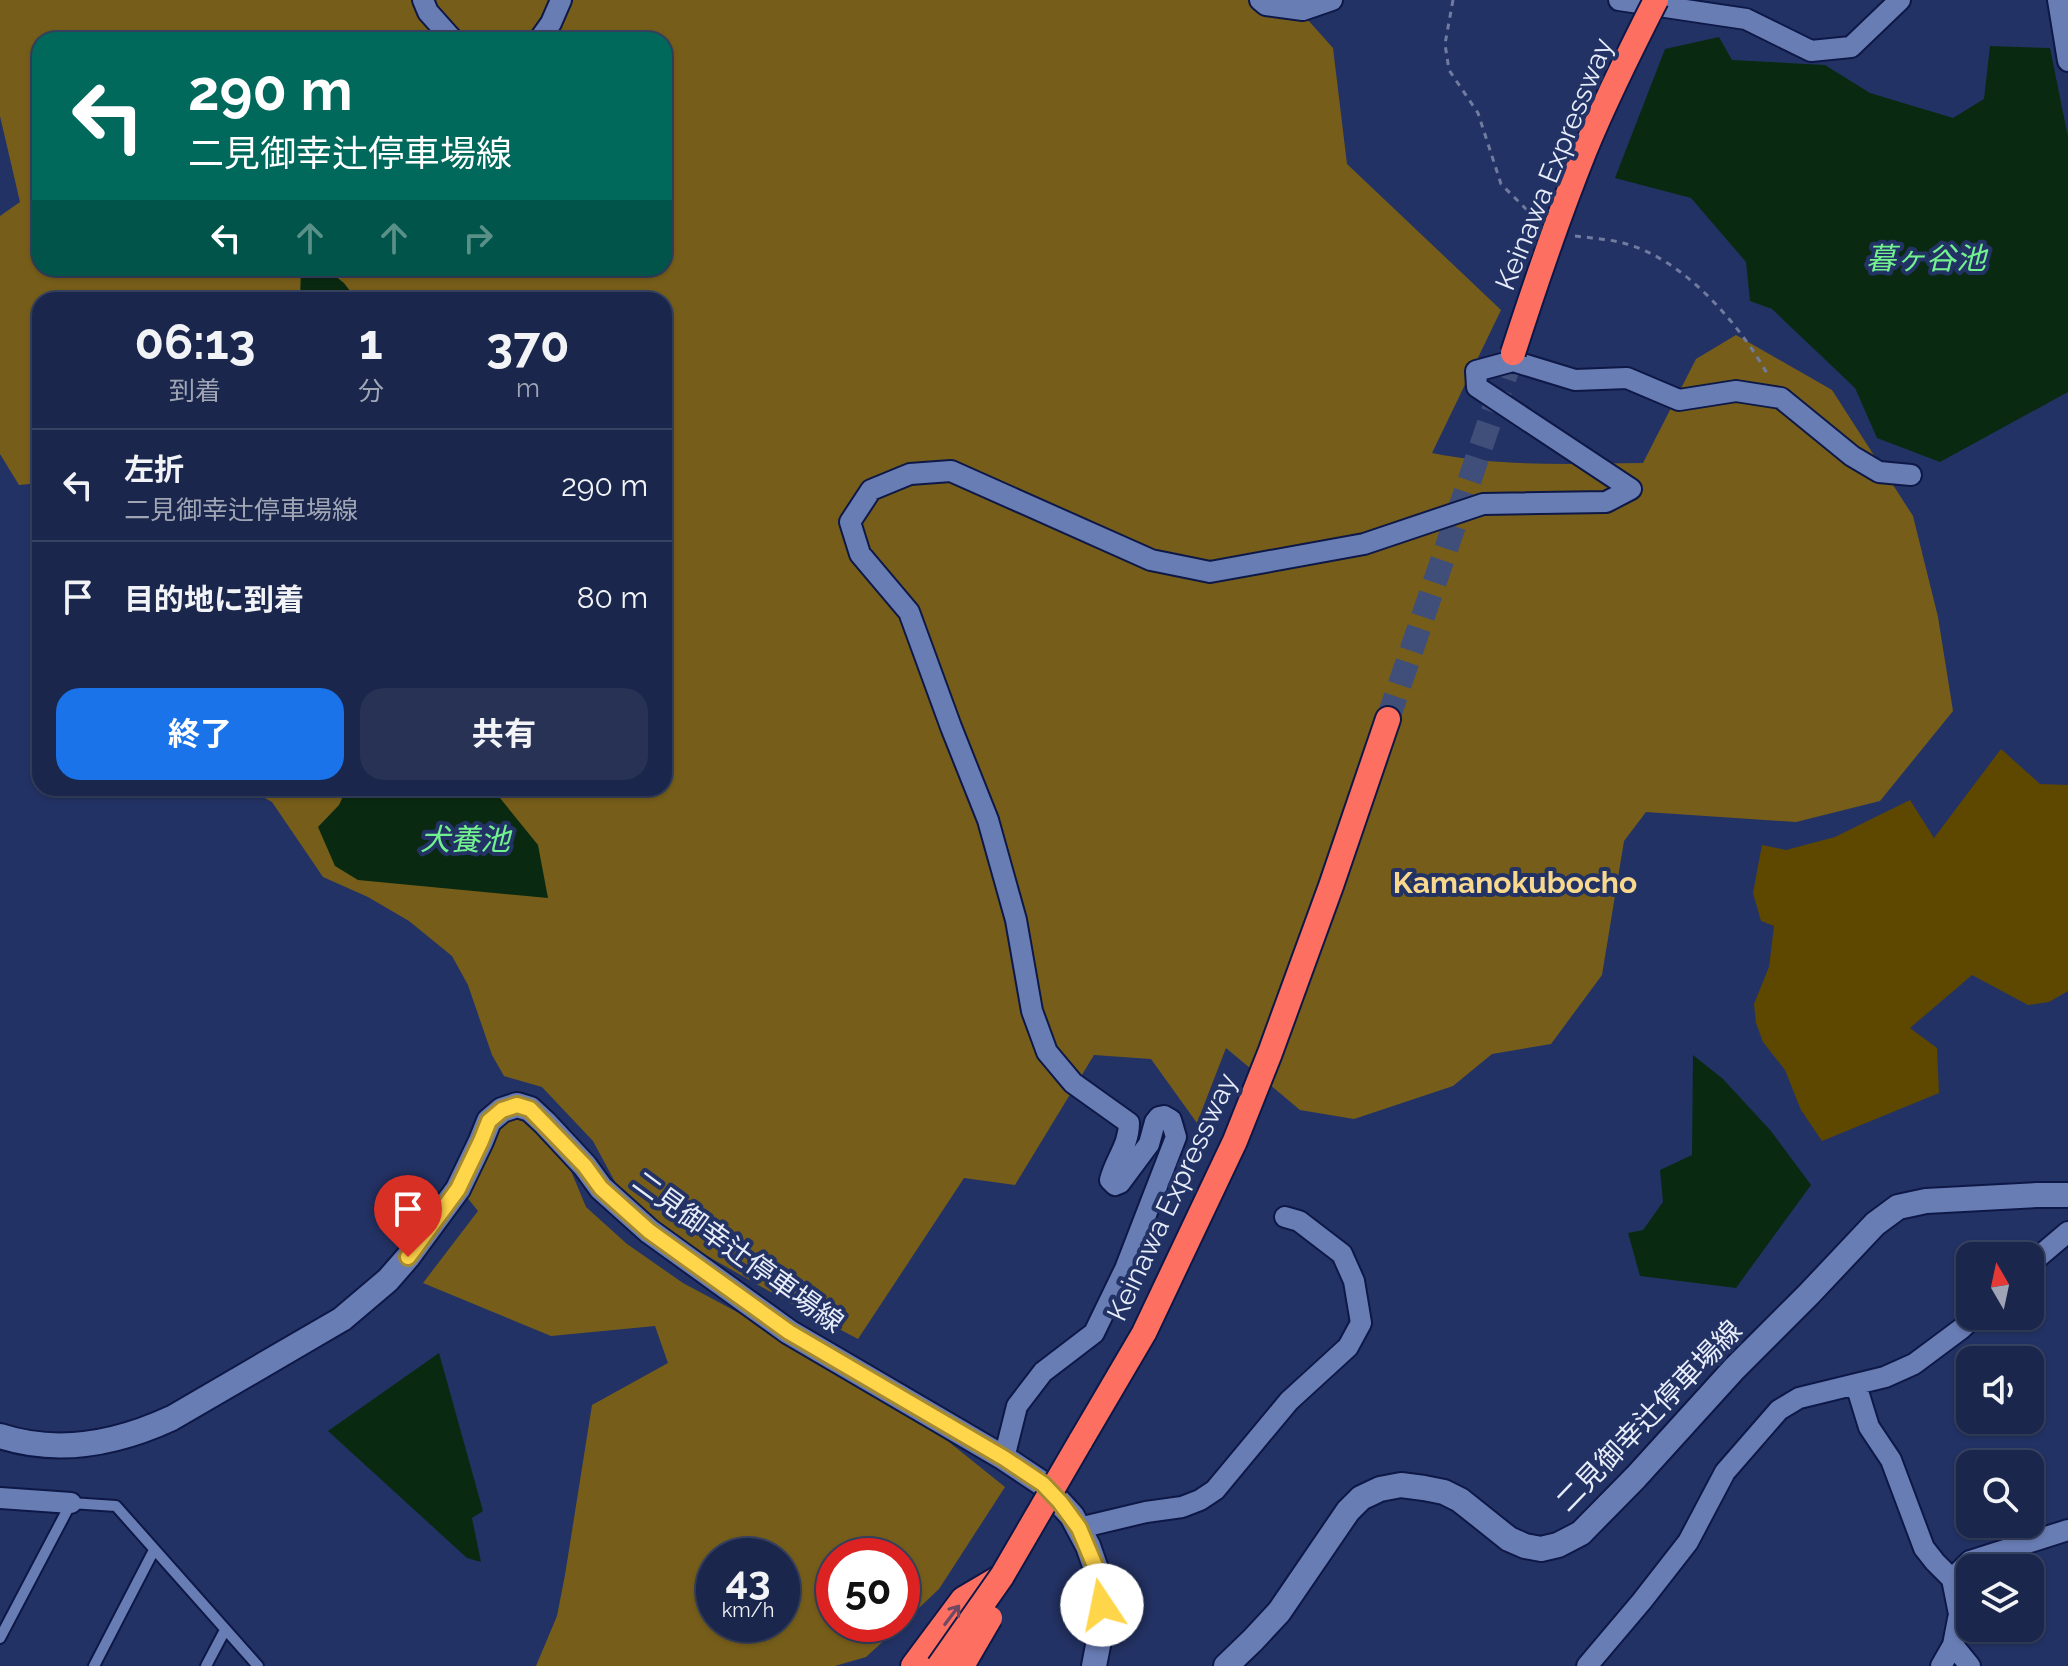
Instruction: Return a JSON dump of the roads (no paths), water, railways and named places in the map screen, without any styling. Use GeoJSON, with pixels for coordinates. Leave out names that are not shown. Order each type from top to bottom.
{"type":"FeatureCollection","features":[{"type":"Feature","properties":{"kind":"highway","name":"Keinawa Expressway"},"geometry":{"type":"LineString","coordinates":[[1513,353],[1548,247],[1586,149],[1656,0]]}},
{"type":"Feature","properties":{"kind":"highway","name":"Keinawa Expressway"},"geometry":{"type":"LineString","coordinates":[[939,1666],[1002,1576],[1144,1333],[1235,1141],[1270,1053],[1388,719]]}},
{"type":"Feature","properties":{"kind":"highway"},"geometry":{"type":"LineString","coordinates":[[962,1666],[1046,1521],[1064,1470]]}},
{"type":"Feature","properties":{"kind":"highway"},"geometry":{"type":"LineString","coordinates":[[913,1666],[963,1599],[1002,1576]]}},
{"type":"Feature","properties":{"kind":"main road","name":"二見御幸辻停車場線"},"geometry":{"type":"LineString","coordinates":[[0,1436],[49,1445],[77,1445],[110,1441],[143,1432],[342,1319],[388,1280],[408,1257],[458,1189],[489,1121],[502,1110],[517,1105],[530,1109],[545,1123],[601,1188],[661,1240],[789,1332],[1043,1484],[1066,1509],[1088,1546],[1102,1605],[1098,1665]]}},
{"type":"Feature","properties":{"kind":"main road","name":"二見御幸辻停車場線"},"geometry":{"type":"LineString","coordinates":[[1226,1666],[1279,1612],[1348,1511],[1361,1498],[1380,1489],[1401,1485],[1444,1492],[1460,1500],[1509,1539],[1541,1549],[1558,1545],[1581,1533],[1734,1369],[1875,1224],[1898,1207],[1926,1201],[2068,1195]]}},
{"type":"Feature","properties":{"kind":"street"},"geometry":{"type":"LineString","coordinates":[[423,0],[428,12],[446,32]]}},
{"type":"Feature","properties":{"kind":"street"},"geometry":{"type":"LineString","coordinates":[[545,32],[561,0]]}},
{"type":"Feature","properties":{"kind":"street"},"geometry":{"type":"LineString","coordinates":[[1260,0],[1266,5],[1303,10],[1332,0]]}},
{"type":"Feature","properties":{"kind":"street"},"geometry":{"type":"LineString","coordinates":[[1619,0],[1746,19],[1811,51],[1851,47],[1900,0]]}},
{"type":"Feature","properties":{"kind":"street"},"geometry":{"type":"LineString","coordinates":[[2058,0],[2068,61]]}},
{"type":"Feature","properties":{"kind":"street"},"geometry":{"type":"LineString","coordinates":[[1004,1458],[1017,1406],[1043,1372],[1094,1333],[1125,1269],[1176,1137],[1171,1120],[1159,1117],[1149,1144],[1120,1183],[1115,1185],[1110,1180],[1112,1171],[1128,1138],[1129,1123],[1073,1083],[1047,1052],[1032,1011],[1016,920],[988,820],[909,612],[860,554],[850,522],[871,490],[910,474],[951,471],[1151,560],[1210,572],[1364,544],[1483,504],[1606,502],[1631,489],[1477,387],[1476,371],[1513,361],[1575,380],[1627,378],[1679,400],[1736,391],[1781,398],[1852,456],[1879,472],[1911,475]]}},
{"type":"Feature","properties":{"kind":"street"},"geometry":{"type":"LineString","coordinates":[[1079,1528],[1182,1507],[1215,1490],[1289,1401],[1348,1347],[1361,1323],[1354,1281],[1342,1254],[1299,1221],[1285,1217]]}},
{"type":"Feature","properties":{"kind":"street"},"geometry":{"type":"LineString","coordinates":[[2044,1252],[2068,1232]]}},
{"type":"Feature","properties":{"kind":"street"},"geometry":{"type":"LineString","coordinates":[[1587,1666],[1688,1542],[1725,1472],[1779,1410],[1799,1398],[1885,1377],[1914,1364],[1960,1330]]}},
{"type":"Feature","properties":{"kind":"street"},"geometry":{"type":"LineString","coordinates":[[1856,1385],[1869,1427],[1891,1460],[1924,1548],[1952,1579],[1959,1614],[1953,1645],[1941,1666]]}},
{"type":"Feature","properties":{"kind":"street"},"geometry":{"type":"LineString","coordinates":[[0,1498],[71,1503]]}},
{"type":"Feature","properties":{"kind":"street"},"geometry":{"type":"LineString","coordinates":[[1952,1579],[1970,1561],[2068,1530]]}},
{"type":"Feature","properties":{"kind":"street"},"geometry":{"type":"LineString","coordinates":[[1953,1645],[1970,1666]]}},
{"type":"Feature","properties":{"kind":"lane"},"geometry":{"type":"LineString","coordinates":[[0,1638],[71,1503],[116,1506],[258,1666]]}},
{"type":"Feature","properties":{"kind":"lane"},"geometry":{"type":"LineString","coordinates":[[94,1666],[154,1550]]}},
{"type":"Feature","properties":{"kind":"lane"},"geometry":{"type":"LineString","coordinates":[[206,1666],[225,1630]]}},
{"type":"Feature","properties":{"kind":"water","name":"暮ヶ谷池"},"geometry":{"type":"Polygon","coordinates":[[[1719,37],[1732,60],[1825,65],[1870,93],[1953,118],[1984,99],[1990,46],[2050,48],[2068,137],[2068,392],[1940,462],[1877,438],[1855,388],[1772,309],[1750,301],[1746,262],[1691,198],[1615,178],[1665,49],[1719,37]]]}},
{"type":"Feature","properties":{"kind":"water"},"geometry":{"type":"Polygon","coordinates":[[[301,276],[335,276],[351,292],[300,292],[301,276]]]}},
{"type":"Feature","properties":{"kind":"water","name":"犬養池"},"geometry":{"type":"Polygon","coordinates":[[[343,796],[499,796],[538,845],[548,898],[358,880],[335,866],[318,827],[343,796]]]}},
{"type":"Feature","properties":{"kind":"water"},"geometry":{"type":"Polygon","coordinates":[[[1693,1055],[1723,1079],[1771,1131],[1811,1185],[1736,1288],[1640,1276],[1628,1233],[1643,1230],[1663,1202],[1660,1170],[1692,1155],[1693,1055]]]}},
{"type":"Feature","properties":{"kind":"water"},"geometry":{"type":"Polygon","coordinates":[[[439,1353],[483,1511],[472,1518],[481,1562],[467,1558],[328,1431],[439,1353]]]}},
{"type":"Feature","properties":{"kind":"tunnel"},"geometry":{"type":"LineString","coordinates":[[1388,719],[1513,353]]}},
{"type":"Feature","properties":{"kind":"district","name":"Kamanokubocho"},"geometry":{"type":"Point","coordinates":[1515,882]}}]}
